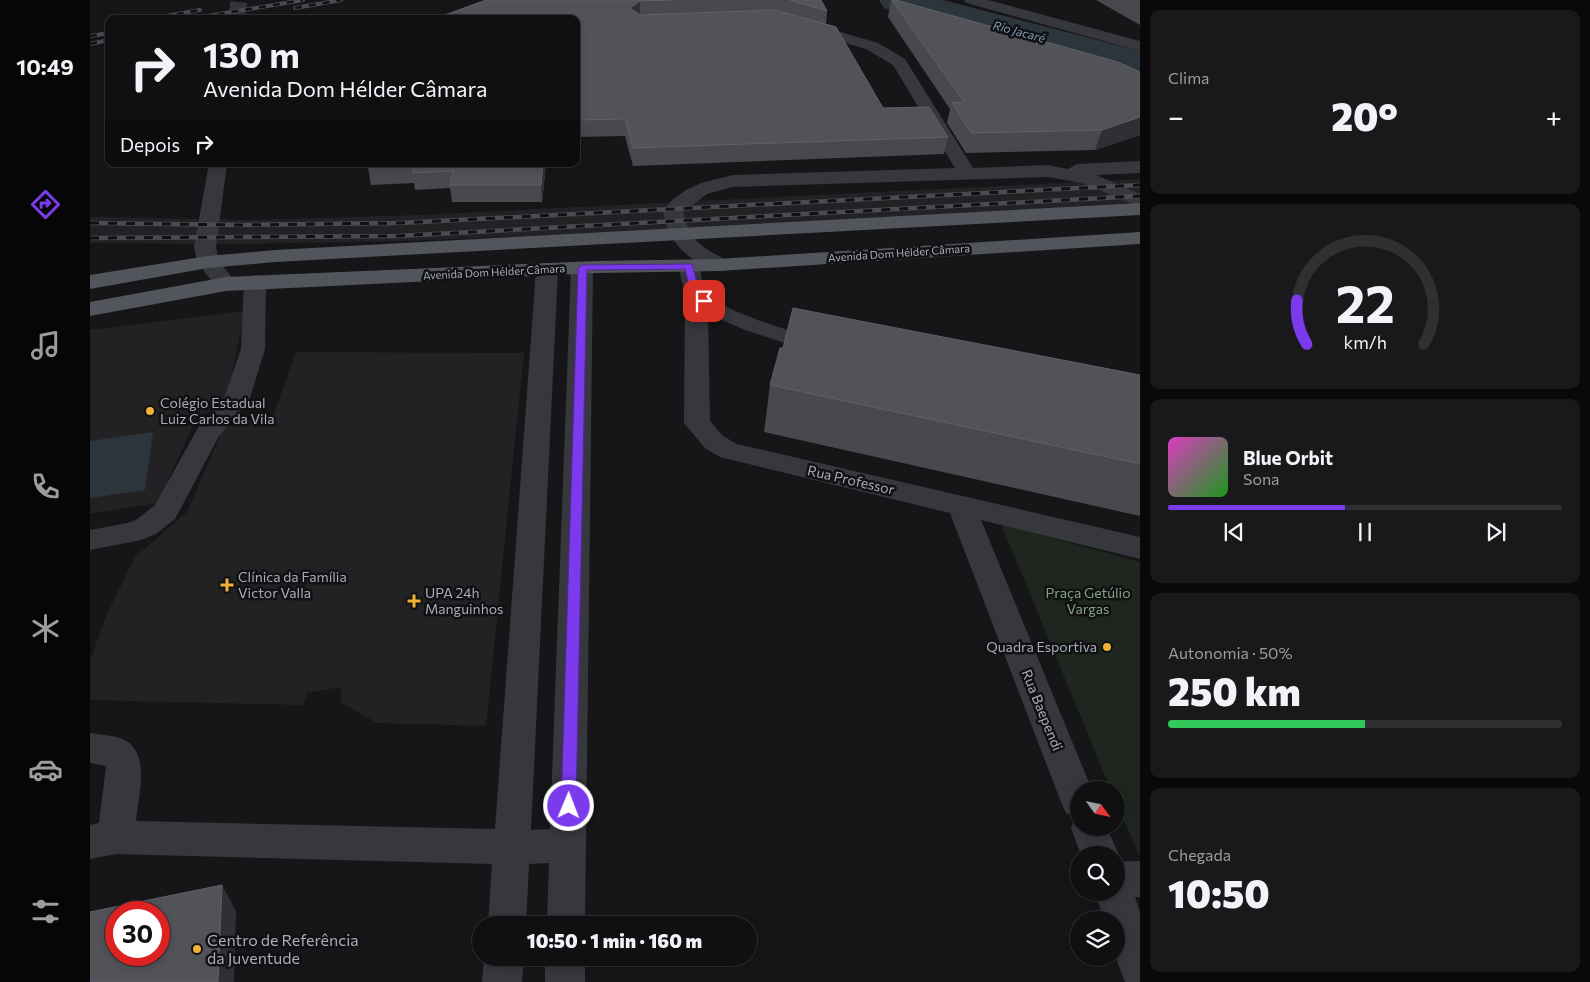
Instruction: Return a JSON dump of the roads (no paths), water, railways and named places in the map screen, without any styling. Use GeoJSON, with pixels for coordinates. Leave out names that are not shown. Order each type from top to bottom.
{"type":"FeatureCollection","features":[{"type":"Feature","properties":{"kind":"main road","name":"Avenida Dom Hélder Câmara"},"geometry":{"type":"LineString","coordinates":[[90,282],[208,262],[301,254],[1140,209]]}},
{"type":"Feature","properties":{"kind":"main road","name":"Avenida Dom Hélder Câmara"},"geometry":{"type":"LineString","coordinates":[[90,309],[226,284],[255,282],[582,268],[720,265],[1140,238]]}},
{"type":"Feature","properties":{"kind":"street"},"geometry":{"type":"LineString","coordinates":[[971,0],[1140,46]]}},
{"type":"Feature","properties":{"kind":"street"},"geometry":{"type":"LineString","coordinates":[[792,23],[872,46],[899,62],[967,173]]}},
{"type":"Feature","properties":{"kind":"street"},"geometry":{"type":"LineString","coordinates":[[218,167],[205,247],[208,262],[226,284]]}},
{"type":"Feature","properties":{"kind":"street"},"geometry":{"type":"LineString","coordinates":[[720,265],[696,253],[680,235],[673,211],[688,195],[716,184],[1140,167]]}},
{"type":"Feature","properties":{"kind":"street"},"geometry":{"type":"LineString","coordinates":[[1048,171],[1087,178],[1140,201]]}},
{"type":"Feature","properties":{"kind":"street","name":"Rua Professor"},"geometry":{"type":"LineString","coordinates":[[689,266],[696,294],[697,423],[714,442],[729,451],[1140,548]]}},
{"type":"Feature","properties":{"kind":"street"},"geometry":{"type":"LineString","coordinates":[[566,916],[582,268]]}},
{"type":"Feature","properties":{"kind":"street"},"geometry":{"type":"LineString","coordinates":[[508,916],[547,270]]}},
{"type":"Feature","properties":{"kind":"street"},"geometry":{"type":"LineString","coordinates":[[90,540],[130,533],[146,527],[165,512],[208,432],[236,402],[253,349],[255,282]]}},
{"type":"Feature","properties":{"kind":"street"},"geometry":{"type":"LineString","coordinates":[[696,294],[713,308],[740,321],[840,351]]}},
{"type":"Feature","properties":{"kind":"street","name":"Rua Baependi"},"geometry":{"type":"LineString","coordinates":[[961,506],[1071,781]]}},
{"type":"Feature","properties":{"kind":"street"},"geometry":{"type":"LineString","coordinates":[[90,748],[116,752],[124,762],[103,839],[568,846]]}},
{"type":"Feature","properties":{"kind":"street"},"geometry":{"type":"LineString","coordinates":[[1125,879],[1140,878]]}},
{"type":"Feature","properties":{"kind":"street"},"geometry":{"type":"LineString","coordinates":[[1117,901],[1140,970]]}},
{"type":"Feature","properties":{"kind":"street"},"geometry":{"type":"LineString","coordinates":[[502,982],[503,966]]}},
{"type":"Feature","properties":{"kind":"street"},"geometry":{"type":"LineString","coordinates":[[565,966],[565,982]]}},
{"type":"Feature","properties":{"kind":"waterway","name":"Rio Jacaré"},"geometry":{"type":"LineString","coordinates":[[898,0],[1140,64]]}},
{"type":"Feature","properties":{"kind":"tunnel"},"geometry":{"type":"LineString","coordinates":[[237,15],[239,0]]}},
{"type":"Feature","properties":{"kind":"railway"},"geometry":{"type":"LineString","coordinates":[[214,15],[303,0]]}},
{"type":"Feature","properties":{"kind":"railway"},"geometry":{"type":"LineString","coordinates":[[295,8],[341,0]]}},
{"type":"Feature","properties":{"kind":"railway"},"geometry":{"type":"LineString","coordinates":[[172,15],[200,10]]}},
{"type":"Feature","properties":{"kind":"railway"},"geometry":{"type":"LineString","coordinates":[[90,36],[105,34]]}},
{"type":"Feature","properties":{"kind":"railway"},"geometry":{"type":"LineString","coordinates":[[90,44],[105,41]]}},
{"type":"Feature","properties":{"kind":"railway"},"geometry":{"type":"LineString","coordinates":[[90,223],[242,225],[400,223],[1140,185]]}},
{"type":"Feature","properties":{"kind":"railway"},"geometry":{"type":"LineString","coordinates":[[90,238],[397,236],[1140,196]]}},
{"type":"Feature","properties":{"kind":"place","name":"Colégio Estadual Luiz Carlos da Vila"},"geometry":{"type":"Point","coordinates":[150,411]}},
{"type":"Feature","properties":{"kind":"place","name":"Clínica da Família Victor Valla"},"geometry":{"type":"Point","coordinates":[227,585]}},
{"type":"Feature","properties":{"kind":"place","name":"UPA 24h Manguinhos"},"geometry":{"type":"Point","coordinates":[414,601]}},
{"type":"Feature","properties":{"kind":"place","name":"Quadra Esportiva"},"geometry":{"type":"Point","coordinates":[1107,647]}},
{"type":"Feature","properties":{"kind":"place","name":"Centro de Referência da Juventude"},"geometry":{"type":"Point","coordinates":[197,949]}},
{"type":"Feature","properties":{"kind":"park label","name":"Praça Getúlio Vargas"},"geometry":{"type":"Point","coordinates":[1088,602]}}]}
